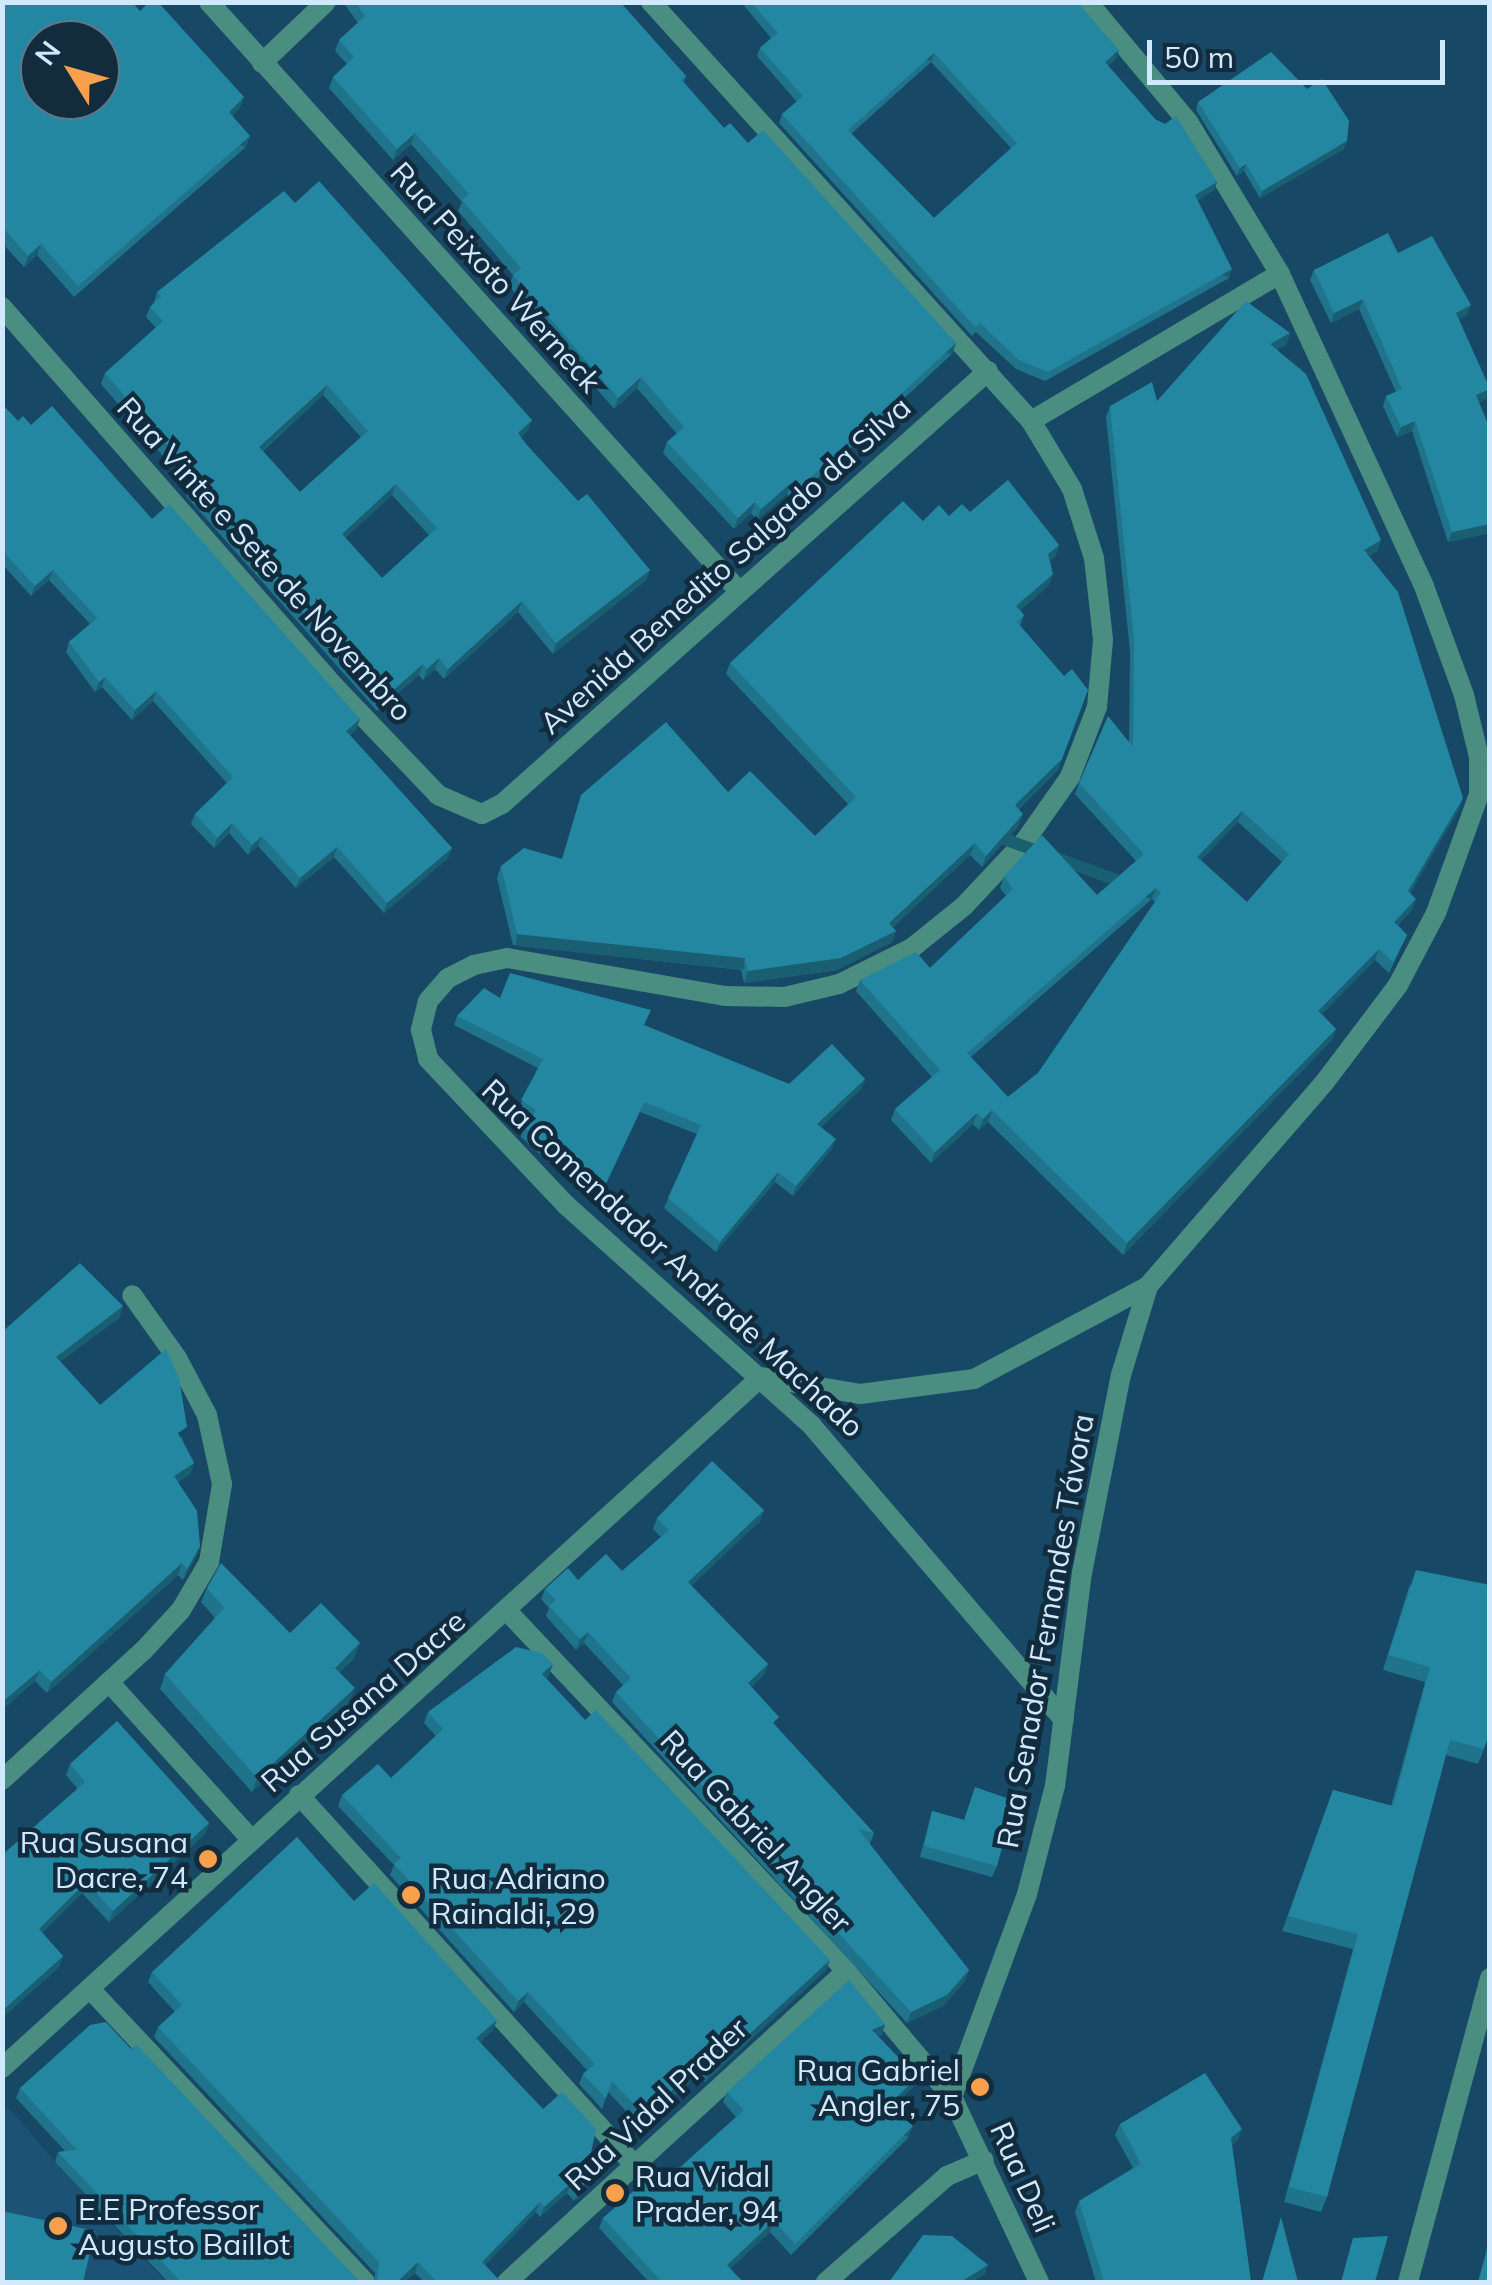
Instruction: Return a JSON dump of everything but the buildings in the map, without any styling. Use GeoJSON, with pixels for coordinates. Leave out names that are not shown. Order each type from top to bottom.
{"type":"FeatureCollection","features":[{"type":"Feature","properties":{"kind":"street","name":"Rua Peixoto Werneck"},"geometry":{"type":"LineString","coordinates":[[209,2],[739,591]]}},
{"type":"Feature","properties":{"kind":"street"},"geometry":{"type":"LineString","coordinates":[[262,62],[326,2]]}},
{"type":"Feature","properties":{"kind":"street","name":"Rua Comendador Andrade Machado"},"geometry":{"type":"LineString","coordinates":[[651,2],[1031,421],[1072,489],[1094,558],[1102,640],[1098,707],[1070,777],[1025,841],[964,906],[912,948],[839,984],[785,997],[725,996],[507,958],[448,978],[428,1001],[422,1030],[428,1059],[450,1088],[566,1205],[761,1377],[852,1468],[974,1622],[1064,1720]]}},
{"type":"Feature","properties":{"kind":"street","name":"Rua Senador Fernandes Távora"},"geometry":{"type":"LineString","coordinates":[[761,1377],[860,1394],[974,1379],[1148,1286],[1324,1083],[1398,984],[1436,913],[1479,794],[1479,757],[1464,695],[1424,586],[1280,274],[1189,123],[1088,2]]}},
{"type":"Feature","properties":{"kind":"street"},"geometry":{"type":"LineString","coordinates":[[1031,421],[1280,274]]}},
{"type":"Feature","properties":{"kind":"street","name":"Rua Vinte e Sete de Novembro"},"geometry":{"type":"LineString","coordinates":[[2,307],[438,795],[482,814],[502,804]]}},
{"type":"Feature","properties":{"kind":"street","name":"Avenida Benedito Salgado da Silva"},"geometry":{"type":"LineString","coordinates":[[502,804],[988,371]]}},
{"type":"Feature","properties":{"kind":"street","name":"Rua Senador Fernandes Távora"},"geometry":{"type":"LineString","coordinates":[[952,2098],[1027,1894],[1064,1720],[1082,1573],[1121,1375],[1148,1286]]}},
{"type":"Feature","properties":{"kind":"street"},"geometry":{"type":"LineString","coordinates":[[2,1780],[181,1610],[209,1562],[222,1484],[206,1416],[177,1358],[132,1295]]}},
{"type":"Feature","properties":{"kind":"street","name":"Rua Susana Dacre"},"geometry":{"type":"LineString","coordinates":[[2,2068],[299,1795],[509,1613],[761,1377]]}},
{"type":"Feature","properties":{"kind":"street","name":"Rua Gabriel Angler"},"geometry":{"type":"LineString","coordinates":[[509,1613],[846,1971],[952,2098]]}},
{"type":"Feature","properties":{"kind":"street"},"geometry":{"type":"LineString","coordinates":[[109,1682],[252,1840]]}},
{"type":"Feature","properties":{"kind":"street"},"geometry":{"type":"LineString","coordinates":[[299,1795],[634,2165]]}},
{"type":"Feature","properties":{"kind":"street","name":"Rua Vidal Prader"},"geometry":{"type":"LineString","coordinates":[[507,2282],[846,1971]]}},
{"type":"Feature","properties":{"kind":"street"},"geometry":{"type":"LineString","coordinates":[[1408,2282],[1490,1978]]}},
{"type":"Feature","properties":{"kind":"street"},"geometry":{"type":"LineString","coordinates":[[90,1989],[365,2282]]}},
{"type":"Feature","properties":{"kind":"street","name":"Rua Deli"},"geometry":{"type":"LineString","coordinates":[[952,2098],[1039,2282]]}},
{"type":"Feature","properties":{"kind":"street"},"geometry":{"type":"LineString","coordinates":[[826,2282],[947,2176],[984,2160]]}},
{"type":"Feature","properties":{"kind":"shaded area","name":"E.E Professor Augusto Baillot"},"geometry":{"type":"Polygon","coordinates":[[[8,2107],[166,2282],[3,2282],[2,2112],[8,2107]]]}},
{"type":"Feature","properties":{"kind":"place","name":"Rua Susana Dacre, 74"},"geometry":{"type":"Point","coordinates":[208,1859]}},
{"type":"Feature","properties":{"kind":"place","name":"Rua Adriano Rainaldi, 29"},"geometry":{"type":"Point","coordinates":[411,1895]}},
{"type":"Feature","properties":{"kind":"place","name":"Rua Gabriel Angler, 75"},"geometry":{"type":"Point","coordinates":[980,2087]}},
{"type":"Feature","properties":{"kind":"place","name":"Rua Vidal Prader, 94"},"geometry":{"type":"Point","coordinates":[615,2193]}},
{"type":"Feature","properties":{"kind":"place","name":"E.E Professor Augusto Baillot"},"geometry":{"type":"Point","coordinates":[58,2226]}}]}
